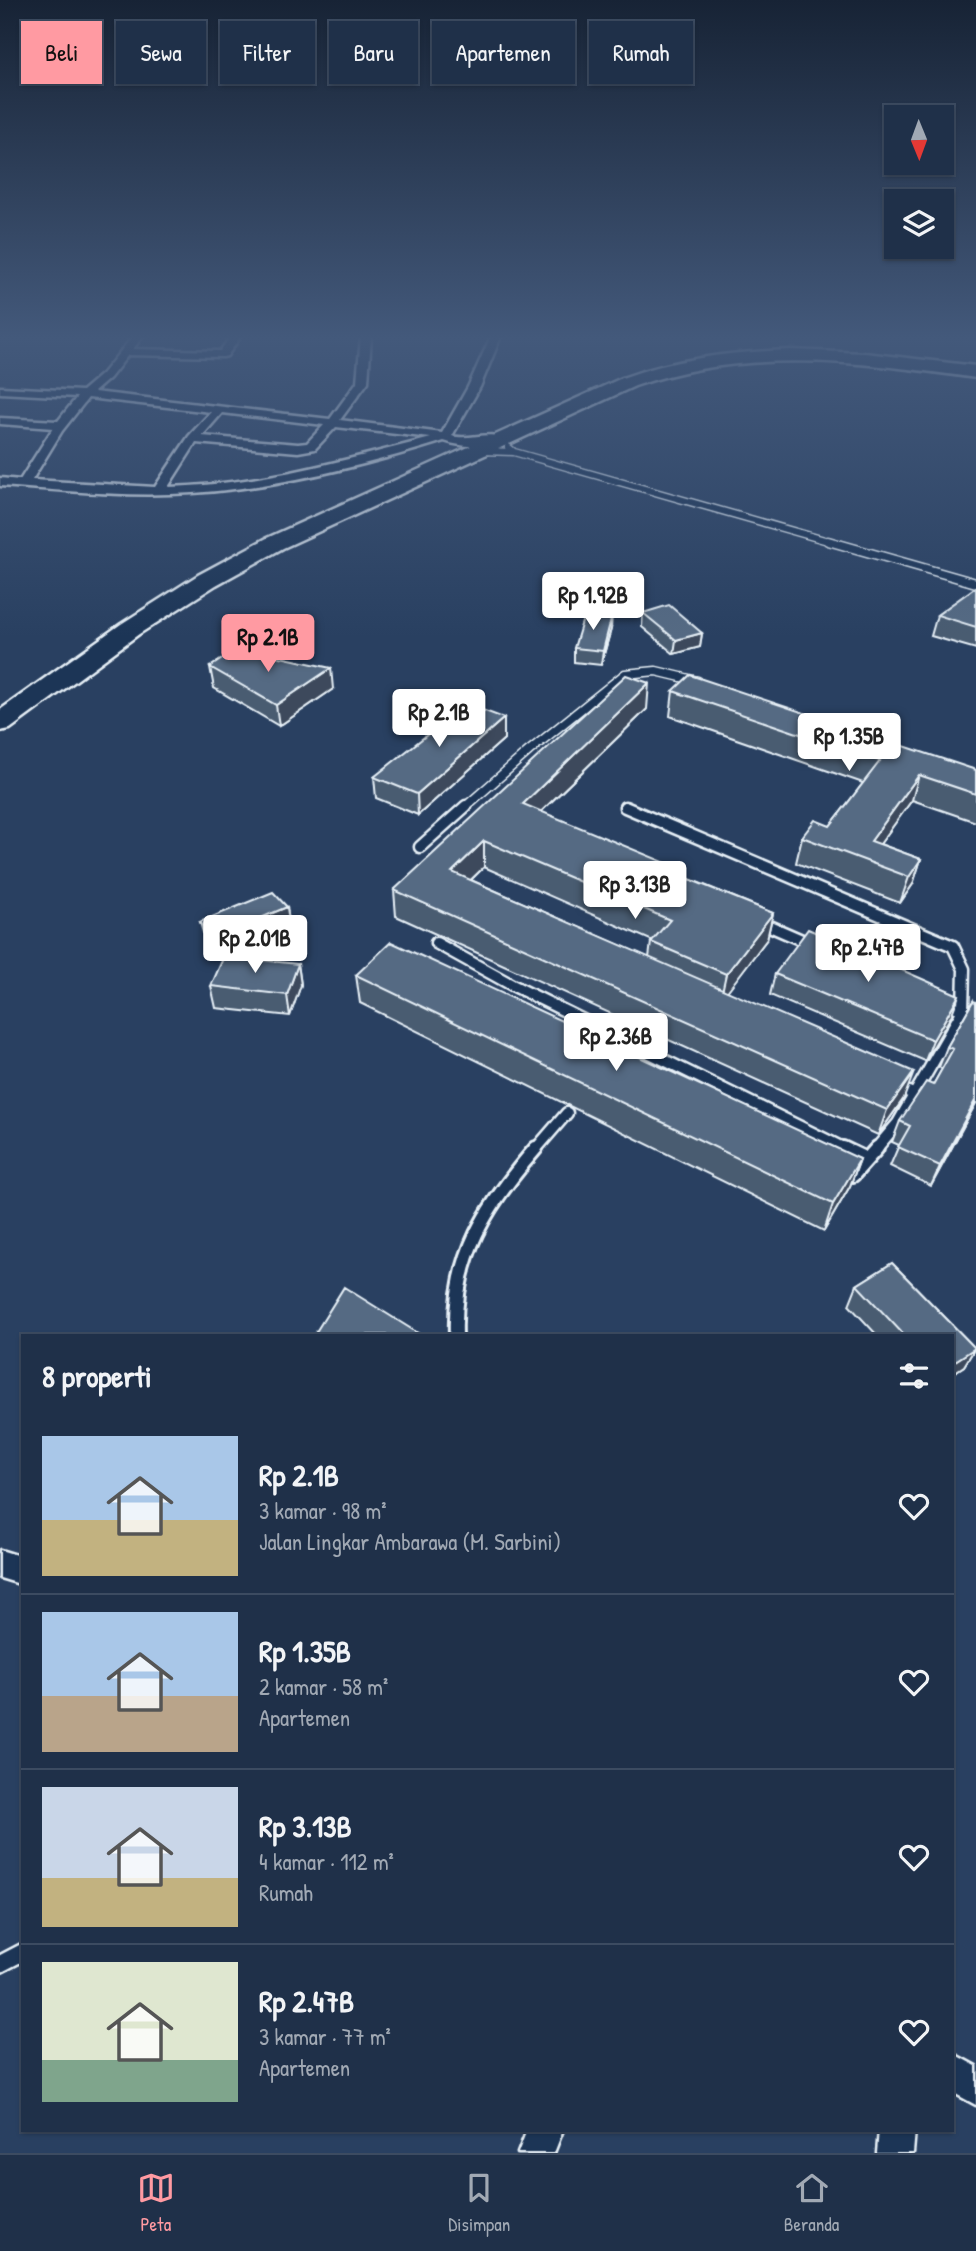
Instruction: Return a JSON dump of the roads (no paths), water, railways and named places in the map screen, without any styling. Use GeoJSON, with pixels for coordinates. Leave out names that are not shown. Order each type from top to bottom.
{"type":"FeatureCollection","features":[{"type":"Feature","properties":{"kind":"highway"},"geometry":{"type":"LineString","coordinates":[[0,723],[130,629],[206,580],[464,450],[507,442],[517,436]]}},
{"type":"Feature","properties":{"kind":"street"},"geometry":{"type":"LineString","coordinates":[[24,483],[53,436]]}},
{"type":"Feature","properties":{"kind":"street"},"geometry":{"type":"LineString","coordinates":[[159,490],[195,436]]}},
{"type":"Feature","properties":{"kind":"street"},"geometry":{"type":"LineString","coordinates":[[193,439],[306,448],[318,436]]}},
{"type":"Feature","properties":{"kind":"street"},"geometry":{"type":"LineString","coordinates":[[440,436],[464,450]]}},
{"type":"Feature","properties":{"kind":"street"},"geometry":{"type":"LineString","coordinates":[[0,482],[159,490],[243,483],[321,468],[445,437]]}},
{"type":"Feature","properties":{"kind":"street"},"geometry":{"type":"LineString","coordinates":[[0,1564],[21,1570]]}},
{"type":"Feature","properties":{"kind":"street"},"geometry":{"type":"LineString","coordinates":[[954,2072],[976,2087]]}},
{"type":"Feature","properties":{"kind":"street"},"geometry":{"type":"LineString","coordinates":[[536,2153],[544,2132]]}},
{"type":"Feature","properties":{"kind":"street"},"geometry":{"type":"LineString","coordinates":[[895,2153],[897,2132]]}},
{"type":"Feature","properties":{"kind":"lane"},"geometry":{"type":"LineString","coordinates":[[507,442],[976,583]]}},
{"type":"Feature","properties":{"kind":"lane"},"geometry":{"type":"LineString","coordinates":[[419,848],[528,751],[625,674],[656,671],[712,687]]}},
{"type":"Feature","properties":{"kind":"lane"},"geometry":{"type":"LineString","coordinates":[[625,807],[953,946],[962,960],[967,974],[963,1010],[898,1123],[852,1175]]}},
{"type":"Feature","properties":{"kind":"lane"},"geometry":{"type":"LineString","coordinates":[[742,914],[819,947]]}},
{"type":"Feature","properties":{"kind":"lane"},"geometry":{"type":"LineString","coordinates":[[436,943],[512,985],[866,1159]]}},
{"type":"Feature","properties":{"kind":"lane"},"geometry":{"type":"LineString","coordinates":[[932,996],[976,1016]]}},
{"type":"Feature","properties":{"kind":"lane"},"geometry":{"type":"LineString","coordinates":[[888,1083],[913,1094]]}},
{"type":"Feature","properties":{"kind":"lane"},"geometry":{"type":"LineString","coordinates":[[456,1334],[454,1290],[468,1247],[524,1162],[566,1113]]}},
{"type":"Feature","properties":{"kind":"lane"},"geometry":{"type":"LineString","coordinates":[[0,1964],[21,1953]]}}]}
